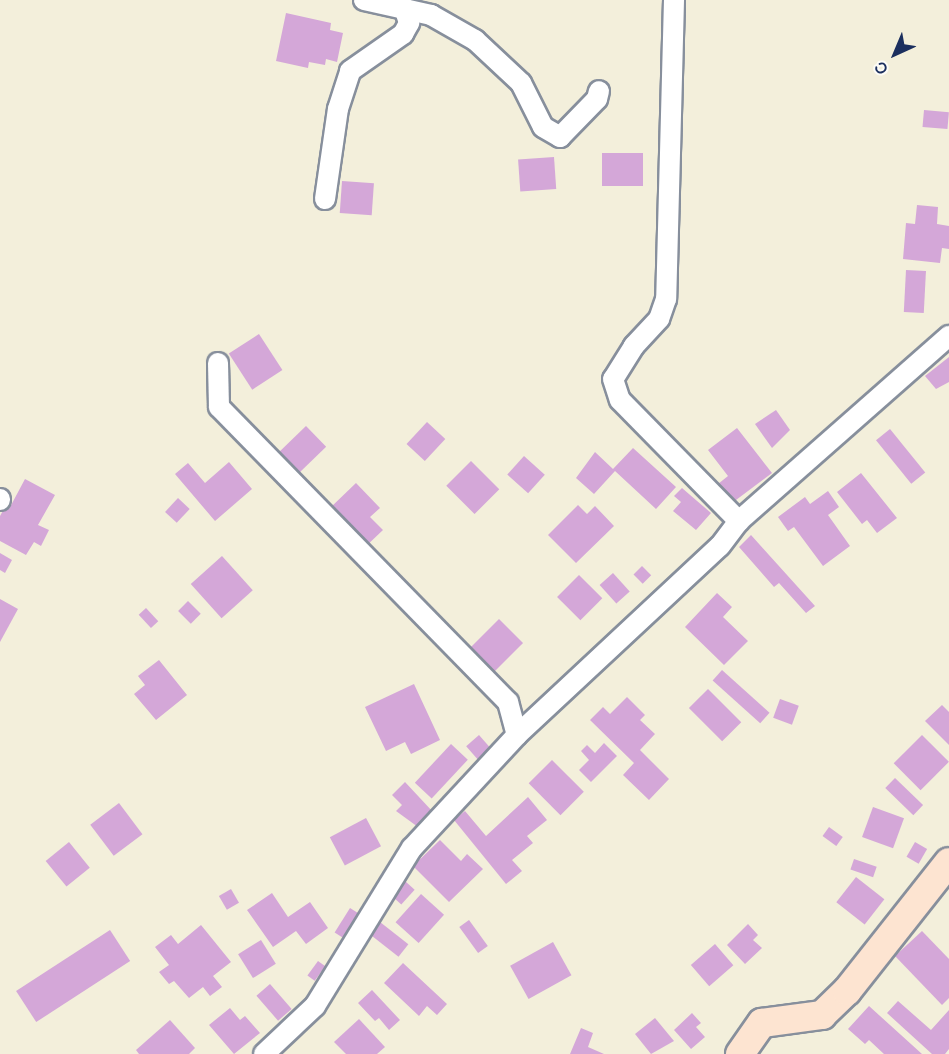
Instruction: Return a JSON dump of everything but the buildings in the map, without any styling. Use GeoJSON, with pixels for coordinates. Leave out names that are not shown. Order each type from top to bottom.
{"type":"FeatureCollection","features":[{"type":"Feature","properties":{"kind":"street"},"geometry":{"type":"LineString","coordinates":[[364,0],[431,15],[475,40],[521,83],[543,127],[560,137],[597,99],[599,91]]}},
{"type":"Feature","properties":{"kind":"street"},"geometry":{"type":"LineString","coordinates":[[674,0],[666,299],[659,319],[634,346],[613,380],[620,400],[739,521]]}},
{"type":"Feature","properties":{"kind":"street"},"geometry":{"type":"LineString","coordinates":[[325,199],[338,109],[350,71],[403,34],[409,23],[404,8]]}},
{"type":"Feature","properties":{"kind":"street"},"geometry":{"type":"LineString","coordinates":[[264,1054],[315,1006],[412,848],[517,735],[720,546],[739,521],[949,336]]}},
{"type":"Feature","properties":{"kind":"street"},"geometry":{"type":"LineString","coordinates":[[218,363],[219,407],[508,702],[517,735]]}},
{"type":"Feature","properties":{"kind":"street"},"geometry":{"type":"LineString","coordinates":[[740,1054],[762,1023],[822,1015],[848,991],[949,861]]}}]}
